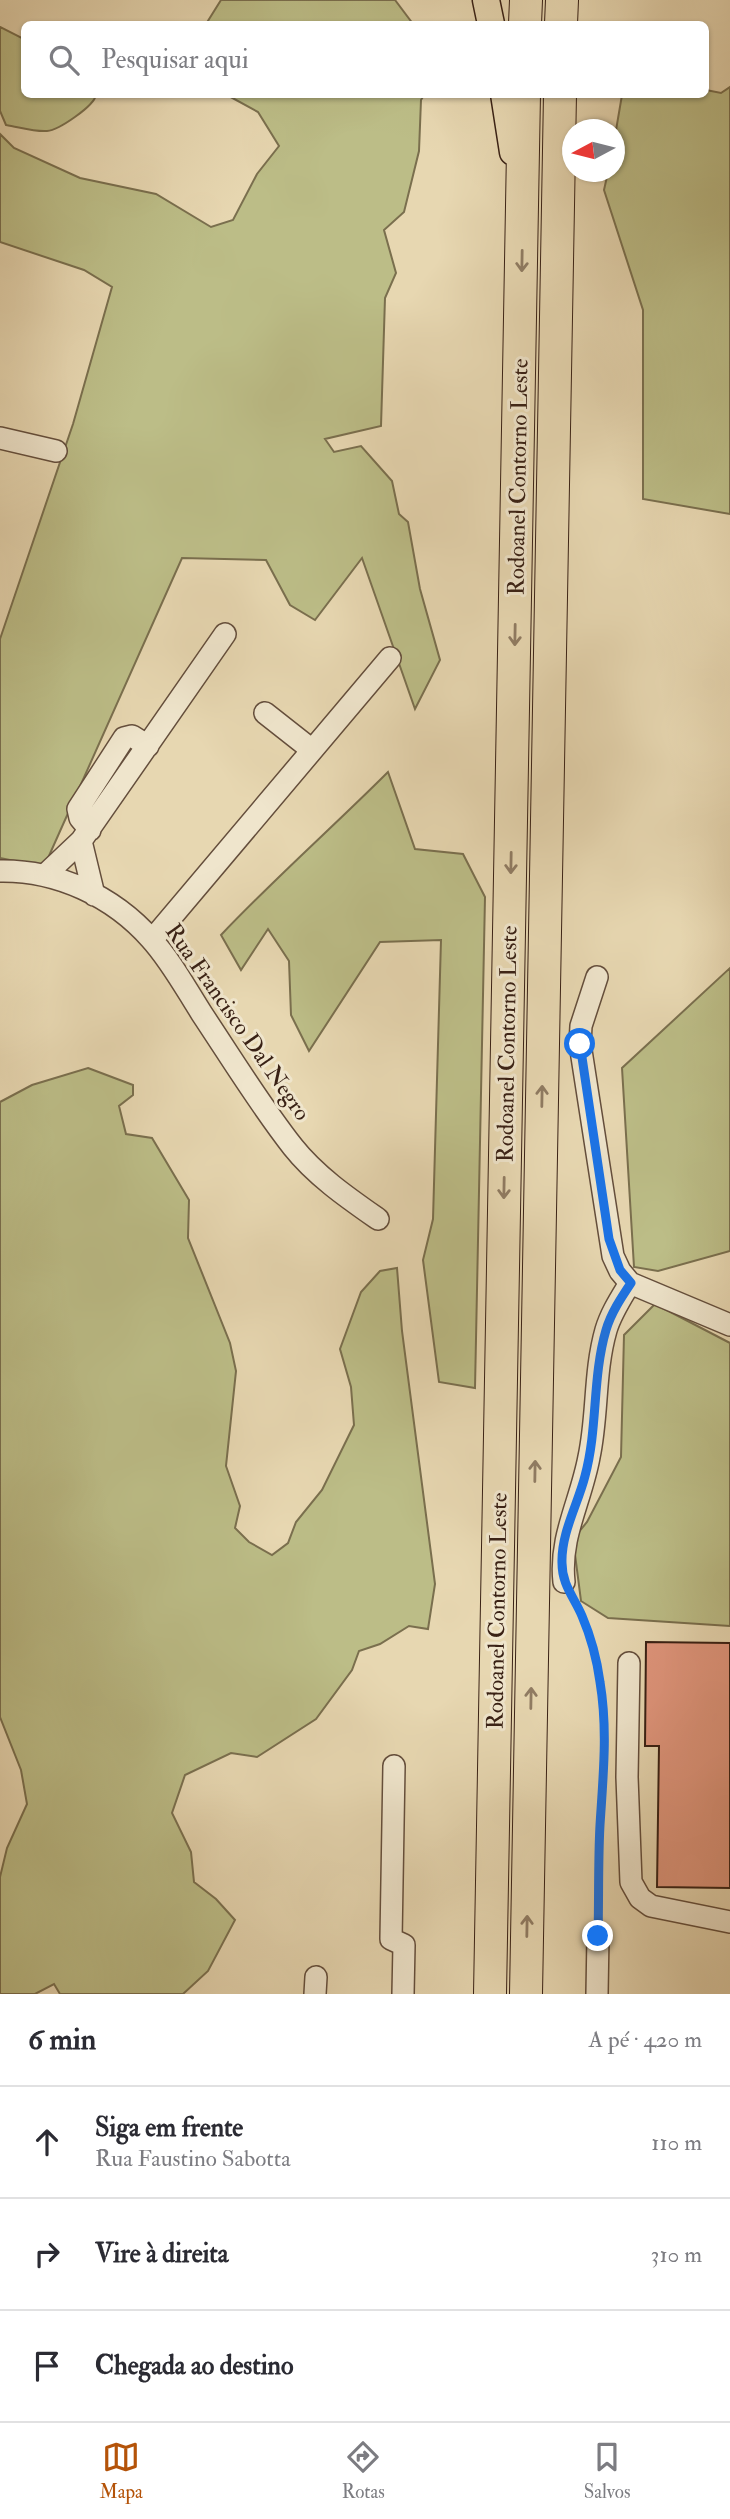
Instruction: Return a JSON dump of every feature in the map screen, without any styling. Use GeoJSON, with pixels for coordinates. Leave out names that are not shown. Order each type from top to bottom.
{"type":"FeatureCollection","features":[{"type":"Feature","properties":{"kind":"highway"},"geometry":{"type":"LineString","coordinates":[[525,21],[526,0]]}},
{"type":"Feature","properties":{"kind":"highway"},"geometry":{"type":"LineString","coordinates":[[561,21],[562,0]]}},
{"type":"Feature","properties":{"kind":"highway","name":"Rodoanel Contorno Leste"},"geometry":{"type":"LineString","coordinates":[[489,1994],[524,98]]}},
{"type":"Feature","properties":{"kind":"highway","name":"Rodoanel Contorno Leste"},"geometry":{"type":"LineString","coordinates":[[526,1994],[560,98]]}},
{"type":"Feature","properties":{"kind":"main road"},"geometry":{"type":"LineString","coordinates":[[486,0],[490,21]]}},
{"type":"Feature","properties":{"kind":"main road"},"geometry":{"type":"LineString","coordinates":[[505,98],[523,210]]}},
{"type":"Feature","properties":{"kind":"street"},"geometry":{"type":"LineString","coordinates":[[0,438],[56,450]]}},
{"type":"Feature","properties":{"kind":"street"},"geometry":{"type":"LineString","coordinates":[[45,875],[86,836],[225,634]]}},
{"type":"Feature","properties":{"kind":"street"},"geometry":{"type":"LineString","coordinates":[[152,940],[390,658]]}},
{"type":"Feature","properties":{"kind":"street"},"geometry":{"type":"LineString","coordinates":[[265,713],[312,750]]}},
{"type":"Feature","properties":{"kind":"street"},"geometry":{"type":"LineString","coordinates":[[86,836],[94,895]]}},
{"type":"Feature","properties":{"kind":"street","name":"Rua Francisco Dal Negro"},"geometry":{"type":"LineString","coordinates":[[0,871],[45,875],[73,883],[121,912],[152,940],[295,1149],[341,1193],[378,1219]]}},
{"type":"Feature","properties":{"kind":"street"},"geometry":{"type":"LineString","coordinates":[[597,977],[581,1026],[583,1072],[609,1239],[620,1270],[631,1283],[730,1325]]}},
{"type":"Feature","properties":{"kind":"street"},"geometry":{"type":"LineString","coordinates":[[564,1582],[564,1542],[590,1453],[596,1386],[606,1328],[618,1302],[631,1283]]}},
{"type":"Feature","properties":{"kind":"street"},"geometry":{"type":"LineString","coordinates":[[629,1663],[627,1777],[631,1882],[640,1898],[651,1906],[730,1922]]}},
{"type":"Feature","properties":{"kind":"street"},"geometry":{"type":"LineString","coordinates":[[394,1766],[391,1939],[404,1945],[403,1994]]}},
{"type":"Feature","properties":{"kind":"street"},"geometry":{"type":"LineString","coordinates":[[597,1994],[598,1936]]}},
{"type":"Feature","properties":{"kind":"path"},"geometry":{"type":"LineString","coordinates":[[564,1582],[581,1614],[592,1643],[601,1684],[605,1758],[600,1825],[598,1936]]}},
{"type":"Feature","properties":{"kind":"green space"},"geometry":{"type":"Polygon","coordinates":[[[221,0],[395,0],[411,21],[208,21],[221,0]]]}},
{"type":"Feature","properties":{"kind":"green space"},"geometry":{"type":"Polygon","coordinates":[[[0,27],[21,38],[21,98],[95,98],[75,117],[47,131],[6,125],[0,111],[0,27]]]}},
{"type":"Feature","properties":{"kind":"green space"},"geometry":{"type":"Polygon","coordinates":[[[730,87],[730,514],[643,499],[643,310],[604,190],[606,182],[625,182],[625,119],[618,119],[621,98],[709,98],[709,91],[721,93],[730,87]]]}},
{"type":"Feature","properties":{"kind":"green space"},"geometry":{"type":"Polygon","coordinates":[[[232,98],[422,98],[419,151],[404,212],[384,230],[396,273],[385,298],[381,426],[325,439],[334,452],[361,446],[392,481],[399,514],[408,522],[420,589],[440,660],[415,709],[362,558],[315,620],[290,605],[266,560],[182,558],[44,867],[0,858],[0,639],[73,424],[112,287],[84,270],[0,242],[0,134],[14,148],[80,178],[156,194],[211,227],[233,220],[257,174],[279,146],[258,112],[232,98]]]}},
{"type":"Feature","properties":{"kind":"green space"},"geometry":{"type":"Polygon","coordinates":[[[388,772],[415,849],[463,854],[485,897],[475,1388],[439,1382],[423,1260],[433,1219],[441,940],[380,942],[309,1051],[291,1015],[289,961],[268,929],[241,970],[221,935],[388,772]]]}},
{"type":"Feature","properties":{"kind":"green space"},"geometry":{"type":"Polygon","coordinates":[[[730,968],[730,1251],[658,1271],[634,1267],[622,1068],[730,968]]]}},
{"type":"Feature","properties":{"kind":"green space"},"geometry":{"type":"Polygon","coordinates":[[[88,1068],[133,1085],[133,1095],[119,1106],[126,1134],[152,1138],[189,1200],[188,1238],[230,1343],[236,1371],[226,1466],[240,1506],[235,1528],[249,1542],[272,1555],[288,1543],[296,1522],[322,1490],[354,1425],[351,1387],[340,1349],[361,1292],[380,1271],[397,1268],[402,1331],[435,1584],[428,1629],[409,1626],[380,1644],[359,1651],[352,1670],[316,1719],[257,1757],[231,1753],[185,1775],[172,1813],[191,1852],[194,1882],[216,1899],[235,1920],[208,1971],[183,1994],[60,1994],[54,1984],[35,1994],[0,1994],[0,1877],[7,1848],[27,1804],[21,1770],[0,1717],[0,1102],[32,1085],[88,1068]]]}},
{"type":"Feature","properties":{"kind":"green space"},"geometry":{"type":"Polygon","coordinates":[[[655,1304],[730,1343],[730,1626],[608,1618],[581,1601],[573,1539],[587,1522],[621,1457],[624,1335],[655,1304]]]}},
{"type":"Feature","properties":{"kind":"building"},"geometry":{"type":"Polygon","coordinates":[[[646,1642],[730,1643],[730,1888],[657,1887],[659,1746],[645,1746],[646,1642]]]}},
{"type":"Feature","properties":{"kind":"route"},"geometry":{"type":"LineString","coordinates":[[580,1044],[609,1239],[613,1256],[631,1283],[618,1302],[606,1328],[596,1386],[590,1453],[564,1542],[562,1561],[564,1582],[581,1614],[592,1643],[601,1684],[605,1758],[600,1825],[598,1936]]}}]}
